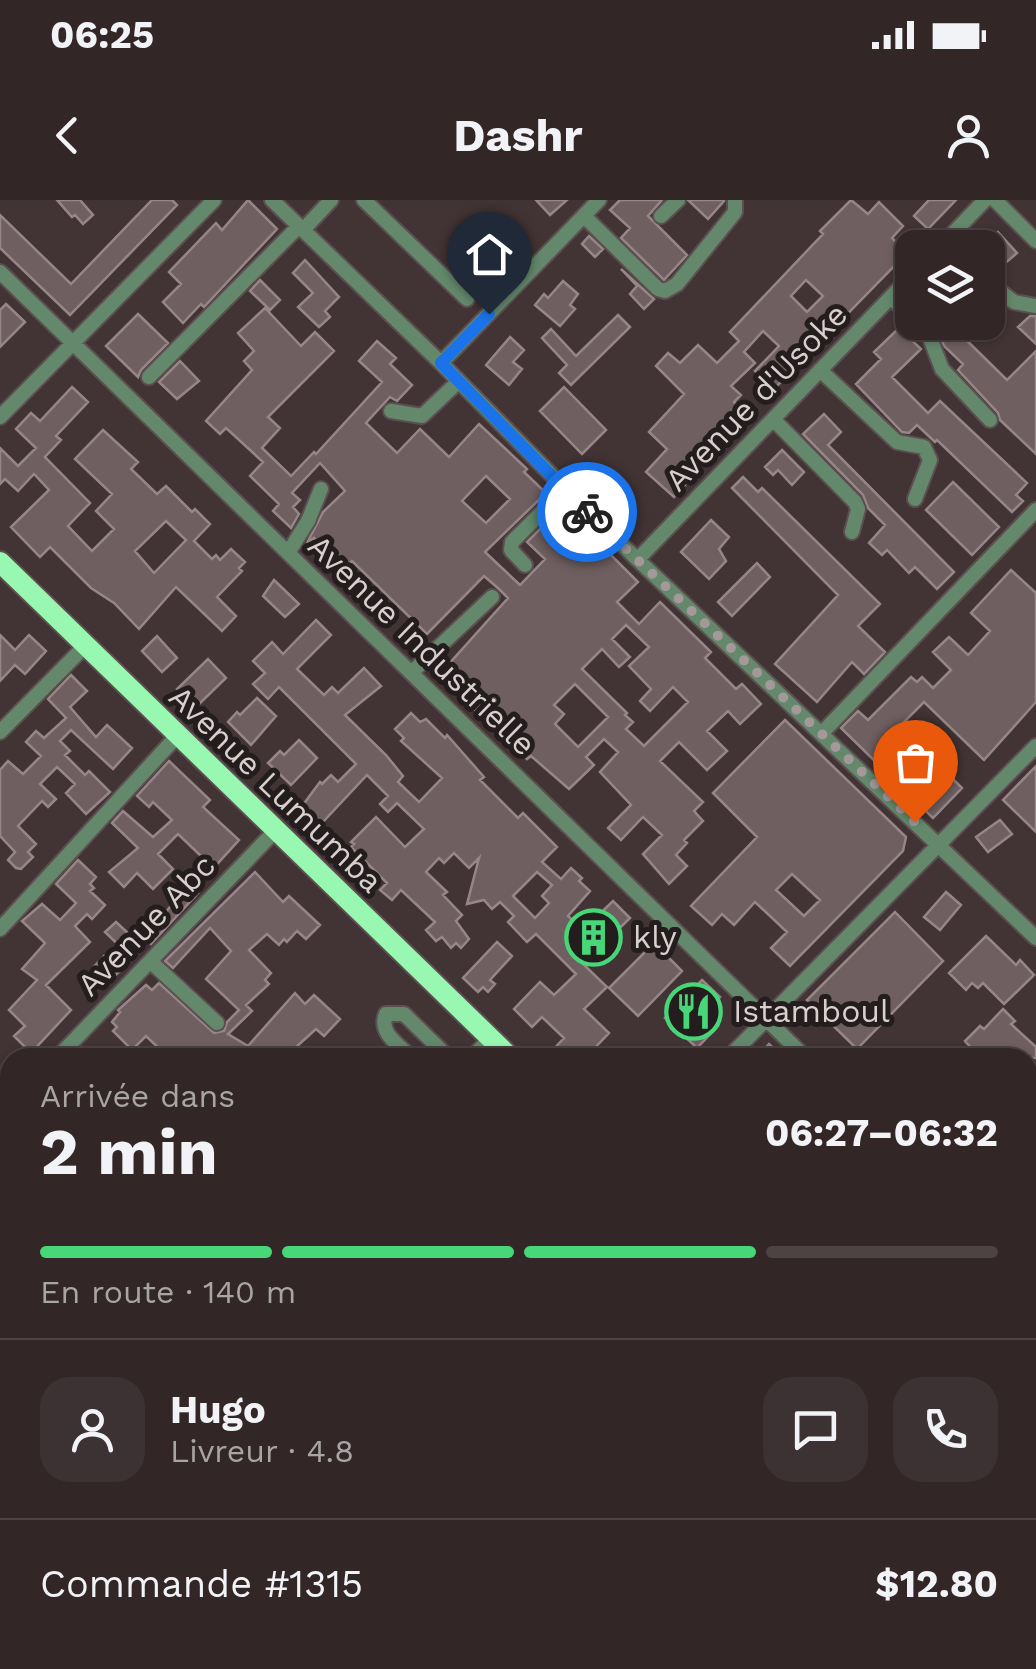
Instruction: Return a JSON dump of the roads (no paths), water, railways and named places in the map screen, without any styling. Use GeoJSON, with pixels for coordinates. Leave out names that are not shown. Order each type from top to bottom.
{"type":"FeatureCollection","features":[{"type":"Feature","properties":{"kind":"highway","name":"Avenue Lumumba"},"geometry":{"type":"LineString","coordinates":[[0,562],[502,1048]]}},
{"type":"Feature","properties":{"kind":"street"},"geometry":{"type":"LineString","coordinates":[[0,417],[214,200]]}},
{"type":"Feature","properties":{"kind":"street"},"geometry":{"type":"LineString","coordinates":[[272,200],[564,488],[1036,938]]}},
{"type":"Feature","properties":{"kind":"street"},"geometry":{"type":"LineString","coordinates":[[150,378],[331,200]]}},
{"type":"Feature","properties":{"kind":"street"},"geometry":{"type":"LineString","coordinates":[[364,200],[468,299]]}},
{"type":"Feature","properties":{"kind":"street"},"geometry":{"type":"LineString","coordinates":[[441,363],[599,200]]}},
{"type":"Feature","properties":{"kind":"street"},"geometry":{"type":"LineString","coordinates":[[661,216],[678,200]]}},
{"type":"Feature","properties":{"kind":"street"},"geometry":{"type":"LineString","coordinates":[[584,216],[665,291],[677,284],[735,212],[735,200]]}},
{"type":"Feature","properties":{"kind":"street"},"geometry":{"type":"LineString","coordinates":[[959,230],[985,200]]}},
{"type":"Feature","properties":{"kind":"street"},"geometry":{"type":"LineString","coordinates":[[994,200],[1036,240]]}},
{"type":"Feature","properties":{"kind":"street","name":"Avenue Industrielle"},"geometry":{"type":"LineString","coordinates":[[0,272],[796,1048]]}},
{"type":"Feature","properties":{"kind":"street","name":"Avenue d'Usoke"},"geometry":{"type":"LineString","coordinates":[[638,558],[895,293]]}},
{"type":"Feature","properties":{"kind":"street"},"geometry":{"type":"LineString","coordinates":[[1005,295],[1014,302],[1036,306]]}},
{"type":"Feature","properties":{"kind":"street"},"geometry":{"type":"LineString","coordinates":[[891,297],[895,301]]}},
{"type":"Feature","properties":{"kind":"street"},"geometry":{"type":"LineString","coordinates":[[931,340],[942,369],[990,420]]}},
{"type":"Feature","properties":{"kind":"street"},"geometry":{"type":"LineString","coordinates":[[820,370],[897,442],[924,448],[928,453],[930,460],[916,499]]}},
{"type":"Feature","properties":{"kind":"street"},"geometry":{"type":"LineString","coordinates":[[391,411],[422,416],[459,381]]}},
{"type":"Feature","properties":{"kind":"street"},"geometry":{"type":"LineString","coordinates":[[773,419],[857,506],[852,532]]}},
{"type":"Feature","properties":{"kind":"street"},"geometry":{"type":"LineString","coordinates":[[525,565],[512,550],[512,542],[564,488]]}},
{"type":"Feature","properties":{"kind":"street"},"geometry":{"type":"LineString","coordinates":[[288,553],[308,521],[320,489]]}},
{"type":"Feature","properties":{"kind":"street"},"geometry":{"type":"LineString","coordinates":[[822,733],[1036,510]]}},
{"type":"Feature","properties":{"kind":"street"},"geometry":{"type":"LineString","coordinates":[[411,673],[492,596]]}},
{"type":"Feature","properties":{"kind":"street"},"geometry":{"type":"LineString","coordinates":[[0,732],[85,646]]}},
{"type":"Feature","properties":{"kind":"street"},"geometry":{"type":"LineString","coordinates":[[0,928],[178,736]]}},
{"type":"Feature","properties":{"kind":"street"},"geometry":{"type":"LineString","coordinates":[[737,1048],[1036,746]]}},
{"type":"Feature","properties":{"kind":"street","name":"Avenue Abc"},"geometry":{"type":"LineString","coordinates":[[67,1048],[276,831]]}},
{"type":"Feature","properties":{"kind":"street"},"geometry":{"type":"LineString","coordinates":[[150,961],[217,1023]]}},
{"type":"Feature","properties":{"kind":"street"},"geometry":{"type":"LineString","coordinates":[[402,1048],[384,1030],[386,1014],[404,1014],[438,1048]]}},
{"type":"Feature","properties":{"kind":"street"},"geometry":{"type":"LineString","coordinates":[[481,1048],[491,1038]]}},
{"type":"Feature","properties":{"kind":"place","name":"kly"},"geometry":{"type":"Point","coordinates":[594,937]}},
{"type":"Feature","properties":{"kind":"place","name":"Istamboul"},"geometry":{"type":"Point","coordinates":[694,1011]}}]}
